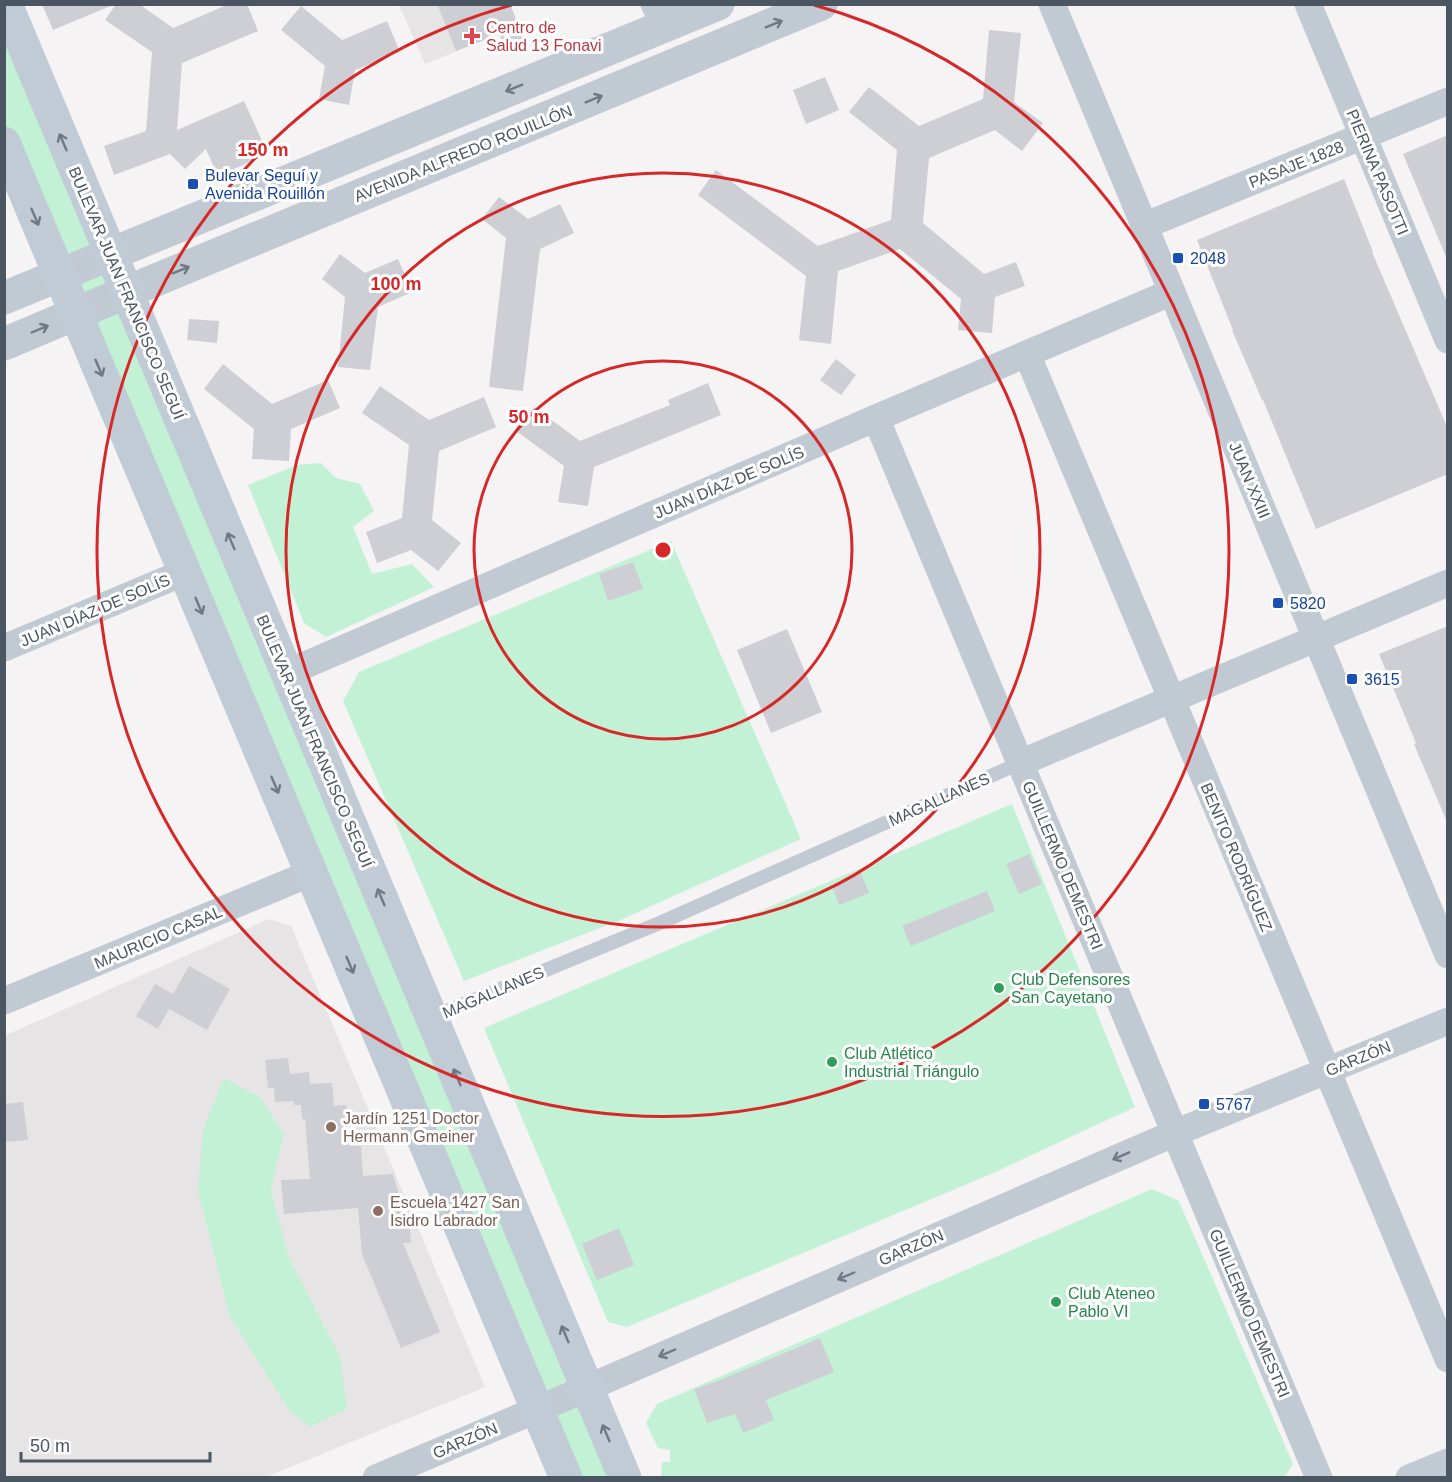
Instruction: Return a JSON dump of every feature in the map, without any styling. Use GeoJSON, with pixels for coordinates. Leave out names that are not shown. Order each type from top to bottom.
{"type":"FeatureCollection","features":[{"type":"Feature","properties":{"kind":"main road","name":"BULEVAR JUAN FRANCISCO SEGUÍ"},"geometry":{"type":"LineString","coordinates":[[6,4],[625,1478]]}},
{"type":"Feature","properties":{"kind":"main road"},"geometry":{"type":"LineString","coordinates":[[4,143],[566,1478]]}},
{"type":"Feature","properties":{"kind":"street"},"geometry":{"type":"LineString","coordinates":[[4,298],[660,15],[718,4]]}},
{"type":"Feature","properties":{"kind":"street","name":"AVENIDA ALFREDO ROUILLÓN"},"geometry":{"type":"LineString","coordinates":[[4,344],[821,4]]}},
{"type":"Feature","properties":{"kind":"street","name":"JUAN XXIII"},"geometry":{"type":"LineString","coordinates":[[1052,4],[1448,955]]}},
{"type":"Feature","properties":{"kind":"street","name":"PIERINA PASOTTI"},"geometry":{"type":"LineString","coordinates":[[1308,4],[1448,340]]}},
{"type":"Feature","properties":{"kind":"street","name":"PASAJE 1828"},"geometry":{"type":"LineString","coordinates":[[1144,226],[1448,102]]}},
{"type":"Feature","properties":{"kind":"street","name":"JUAN DÍAZ DE SOLÍS"},"geometry":{"type":"LineString","coordinates":[[287,673],[1172,292]]}},
{"type":"Feature","properties":{"kind":"street","name":"BENITO RODRÍGUEZ"},"geometry":{"type":"LineString","coordinates":[[1027,354],[1448,1359]]}},
{"type":"Feature","properties":{"kind":"street","name":"GUILLERMO DEMESTRI"},"geometry":{"type":"LineString","coordinates":[[876,418],[1319,1478]]}},
{"type":"Feature","properties":{"kind":"street","name":"JUAN DÍAZ DE SOLÍS"},"geometry":{"type":"LineString","coordinates":[[4,648],[185,572]]}},
{"type":"Feature","properties":{"kind":"street","name":"MAGALLANES"},"geometry":{"type":"LineString","coordinates":[[1020,763],[1448,583]]}},
{"type":"Feature","properties":{"kind":"street","name":"MAURICIO CASAL"},"geometry":{"type":"LineString","coordinates":[[4,1001],[311,873]]}},
{"type":"Feature","properties":{"kind":"street","name":"GARZÓN"},"geometry":{"type":"LineString","coordinates":[[376,1478],[1175,1132],[1448,1021]]}},
{"type":"Feature","properties":{"kind":"street"},"geometry":{"type":"LineString","coordinates":[[1409,1478],[1448,1461]]}},
{"type":"Feature","properties":{"kind":"lane","name":"MAGALLANES"},"geometry":{"type":"LineString","coordinates":[[432,1017],[662,922],[1020,763]]}},
{"type":"Feature","properties":{"kind":"shaded area"},"geometry":{"type":"Polygon","coordinates":[[[399,5],[510,5],[519,26],[425,64],[399,5]]]}},
{"type":"Feature","properties":{"kind":"shaded area"},"geometry":{"type":"Polygon","coordinates":[[[269,919],[291,926],[485,1387],[266,1477],[5,1477],[4,1036],[269,919]]]}},
{"type":"Feature","properties":{"kind":"green space"},"geometry":{"type":"Polygon","coordinates":[[[4,5],[625,1477],[566,1477],[5,143],[4,5]]]}},
{"type":"Feature","properties":{"kind":"green space"},"geometry":{"type":"Polygon","coordinates":[[[321,463],[336,478],[360,484],[374,511],[353,527],[372,574],[412,564],[434,587],[326,637],[304,623],[248,485],[297,465],[321,463]]]}},
{"type":"Feature","properties":{"kind":"green space"},"geometry":{"type":"Polygon","coordinates":[[[671,541],[801,839],[618,921],[464,981],[343,701],[359,672],[671,541]]]}},
{"type":"Feature","properties":{"kind":"green space"},"geometry":{"type":"Polygon","coordinates":[[[1012,804],[1135,1107],[991,1174],[627,1327],[608,1322],[484,1028],[1012,804]]]}},
{"type":"Feature","properties":{"kind":"green space"},"geometry":{"type":"Polygon","coordinates":[[[224,1078],[260,1097],[284,1134],[271,1189],[288,1256],[340,1357],[347,1409],[310,1427],[289,1410],[230,1317],[198,1192],[203,1129],[224,1078]]]}},
{"type":"Feature","properties":{"kind":"green space","name":"Club Ateneo Pablo VI"},"geometry":{"type":"Polygon","coordinates":[[[1152,1189],[1179,1201],[1293,1464],[1284,1478],[663,1477],[661,1475],[662,1462],[670,1462],[670,1450],[658,1448],[646,1423],[657,1404],[1152,1189]]]}},
{"type":"Feature","properties":{"kind":"building"},"geometry":{"type":"Polygon","coordinates":[[[42,4],[113,4],[113,5],[53,30],[42,4]]]}},
{"type":"Feature","properties":{"kind":"building"},"geometry":{"type":"Polygon","coordinates":[[[116,4],[139,4],[173,28],[229,4],[247,4],[258,31],[182,63],[177,130],[244,101],[268,154],[218,176],[206,149],[185,169],[170,154],[114,175],[104,146],[146,131],[152,52],[105,20],[116,4]]]}},
{"type":"Feature","properties":{"kind":"building","name":"Centro de Salud 13 Fonavi"},"geometry":{"type":"Polygon","coordinates":[[[437,4],[510,4],[526,44],[507,53],[499,34],[456,51],[437,4]]]}},
{"type":"Feature","properties":{"kind":"building"},"geometry":{"type":"Polygon","coordinates":[[[301,6],[342,40],[387,21],[400,52],[355,70],[349,105],[319,99],[325,66],[281,30],[301,6]]]}},
{"type":"Feature","properties":{"kind":"building"},"geometry":{"type":"Polygon","coordinates":[[[989,30],[1021,33],[1014,102],[1043,123],[1022,151],[995,130],[929,158],[923,223],[984,274],[1016,262],[1025,286],[995,297],[992,333],[958,330],[961,299],[900,249],[838,271],[831,344],[799,340],[806,276],[698,195],[716,170],[818,246],[891,220],[897,150],[849,112],[869,87],[919,126],[983,99],[989,30]]]}},
{"type":"Feature","properties":{"kind":"building"},"geometry":{"type":"Polygon","coordinates":[[[825,77],[839,110],[806,124],[793,90],[825,77]]]}},
{"type":"Feature","properties":{"kind":"building"},"geometry":{"type":"Polygon","coordinates":[[[1448,135],[1448,259],[1447,259],[1403,154],[1448,135]]]}},
{"type":"Feature","properties":{"kind":"building"},"geometry":{"type":"Polygon","coordinates":[[[1344,179],[1372,252],[1448,429],[1448,474],[1316,529],[1232,330],[1197,240],[1344,179]]]}},
{"type":"Feature","properties":{"kind":"building"},"geometry":{"type":"Polygon","coordinates":[[[499,197],[528,219],[560,204],[574,233],[540,249],[523,391],[489,387],[506,238],[482,219],[499,197]]]}},
{"type":"Feature","properties":{"kind":"building"},"geometry":{"type":"Polygon","coordinates":[[[340,254],[365,273],[398,259],[412,292],[378,307],[370,370],[338,367],[345,297],[322,279],[340,254]]]}},
{"type":"Feature","properties":{"kind":"building"},"geometry":{"type":"Polygon","coordinates":[[[189,319],[219,321],[217,343],[187,340],[189,319]]]}},
{"type":"Feature","properties":{"kind":"building"},"geometry":{"type":"Polygon","coordinates":[[[836,359],[856,375],[841,395],[820,380],[836,359]]]}},
{"type":"Feature","properties":{"kind":"building"},"geometry":{"type":"Polygon","coordinates":[[[223,364],[272,404],[328,380],[340,408],[291,429],[289,461],[252,459],[254,429],[204,389],[223,364]]]}},
{"type":"Feature","properties":{"kind":"building"},"geometry":{"type":"Polygon","coordinates":[[[708,383],[721,415],[594,467],[588,506],[558,502],[564,466],[516,431],[534,407],[580,441],[670,405],[668,400],[708,383]]]}},
{"type":"Feature","properties":{"kind":"building"},"geometry":{"type":"Polygon","coordinates":[[[380,386],[429,420],[484,397],[496,427],[439,451],[432,520],[461,543],[438,571],[411,550],[377,563],[366,532],[402,518],[409,445],[362,413],[380,386]]]}},
{"type":"Feature","properties":{"kind":"building"},"geometry":{"type":"Polygon","coordinates":[[[633,562],[643,589],[608,601],[599,574],[633,562]]]}},
{"type":"Feature","properties":{"kind":"building"},"geometry":{"type":"Polygon","coordinates":[[[1448,626],[1448,822],[1447,822],[1379,654],[1448,626]]]}},
{"type":"Feature","properties":{"kind":"building"},"geometry":{"type":"Polygon","coordinates":[[[787,629],[822,712],[771,733],[737,650],[787,629]]]}},
{"type":"Feature","properties":{"kind":"building"},"geometry":{"type":"Polygon","coordinates":[[[1029,854],[1042,884],[1019,894],[1006,864],[1029,854]]]}},
{"type":"Feature","properties":{"kind":"building"},"geometry":{"type":"Polygon","coordinates":[[[861,873],[869,893],[839,905],[832,885],[861,873]]]}},
{"type":"Feature","properties":{"kind":"building"},"geometry":{"type":"Polygon","coordinates":[[[987,891],[995,911],[911,946],[902,926],[987,891]]]}},
{"type":"Feature","properties":{"kind":"building"},"geometry":{"type":"Polygon","coordinates":[[[189,966],[230,989],[207,1030],[169,1009],[158,1029],[136,1016],[155,984],[173,994],[189,966]]]}},
{"type":"Feature","properties":{"kind":"building"},"geometry":{"type":"Polygon","coordinates":[[[288,1058],[290,1074],[309,1072],[310,1084],[332,1083],[334,1106],[346,1105],[349,1146],[361,1146],[363,1176],[393,1174],[399,1195],[401,1219],[409,1218],[411,1243],[403,1243],[440,1332],[401,1348],[362,1254],[358,1208],[284,1214],[281,1180],[310,1179],[305,1119],[302,1119],[301,1105],[294,1105],[294,1101],[275,1102],[274,1088],[268,1088],[265,1060],[288,1058]]]}},
{"type":"Feature","properties":{"kind":"building"},"geometry":{"type":"Polygon","coordinates":[[[23,1102],[28,1140],[4,1142],[4,1104],[23,1102]]]}},
{"type":"Feature","properties":{"kind":"building"},"geometry":{"type":"Polygon","coordinates":[[[619,1228],[634,1265],[597,1280],[582,1244],[619,1228]]]}},
{"type":"Feature","properties":{"kind":"building"},"geometry":{"type":"Polygon","coordinates":[[[820,1338],[834,1372],[766,1400],[774,1420],[743,1433],[735,1414],[707,1423],[694,1389],[820,1338]]]}},
{"type":"Feature","properties":{"kind":"place","name":"Centro de Salud 13 Fonavi"},"geometry":{"type":"Point","coordinates":[472,36]}},
{"type":"Feature","properties":{"kind":"place","name":"Bulevar Seguí y Avenida Rouillón"},"geometry":{"type":"Point","coordinates":[193,184]}},
{"type":"Feature","properties":{"kind":"place","name":"2048"},"geometry":{"type":"Point","coordinates":[1178,258]}},
{"type":"Feature","properties":{"kind":"place","name":"5820"},"geometry":{"type":"Point","coordinates":[1278,603]}},
{"type":"Feature","properties":{"kind":"place","name":"3615"},"geometry":{"type":"Point","coordinates":[1352,679]}},
{"type":"Feature","properties":{"kind":"place","name":"Club Defensores San Cayetano"},"geometry":{"type":"Point","coordinates":[999,988]}},
{"type":"Feature","properties":{"kind":"place","name":"Club Atlético Industrial Triángulo"},"geometry":{"type":"Point","coordinates":[832,1062]}},
{"type":"Feature","properties":{"kind":"place","name":"5767"},"geometry":{"type":"Point","coordinates":[1204,1104]}},
{"type":"Feature","properties":{"kind":"place","name":"Jardín 1251 Doctor Hermann Gmeiner"},"geometry":{"type":"Point","coordinates":[331,1127]}},
{"type":"Feature","properties":{"kind":"place","name":"Escuela 1427 San Isidro Labrador"},"geometry":{"type":"Point","coordinates":[378,1211]}},
{"type":"Feature","properties":{"kind":"place","name":"Club Ateneo Pablo VI"},"geometry":{"type":"Point","coordinates":[1056,1302]}}]}
